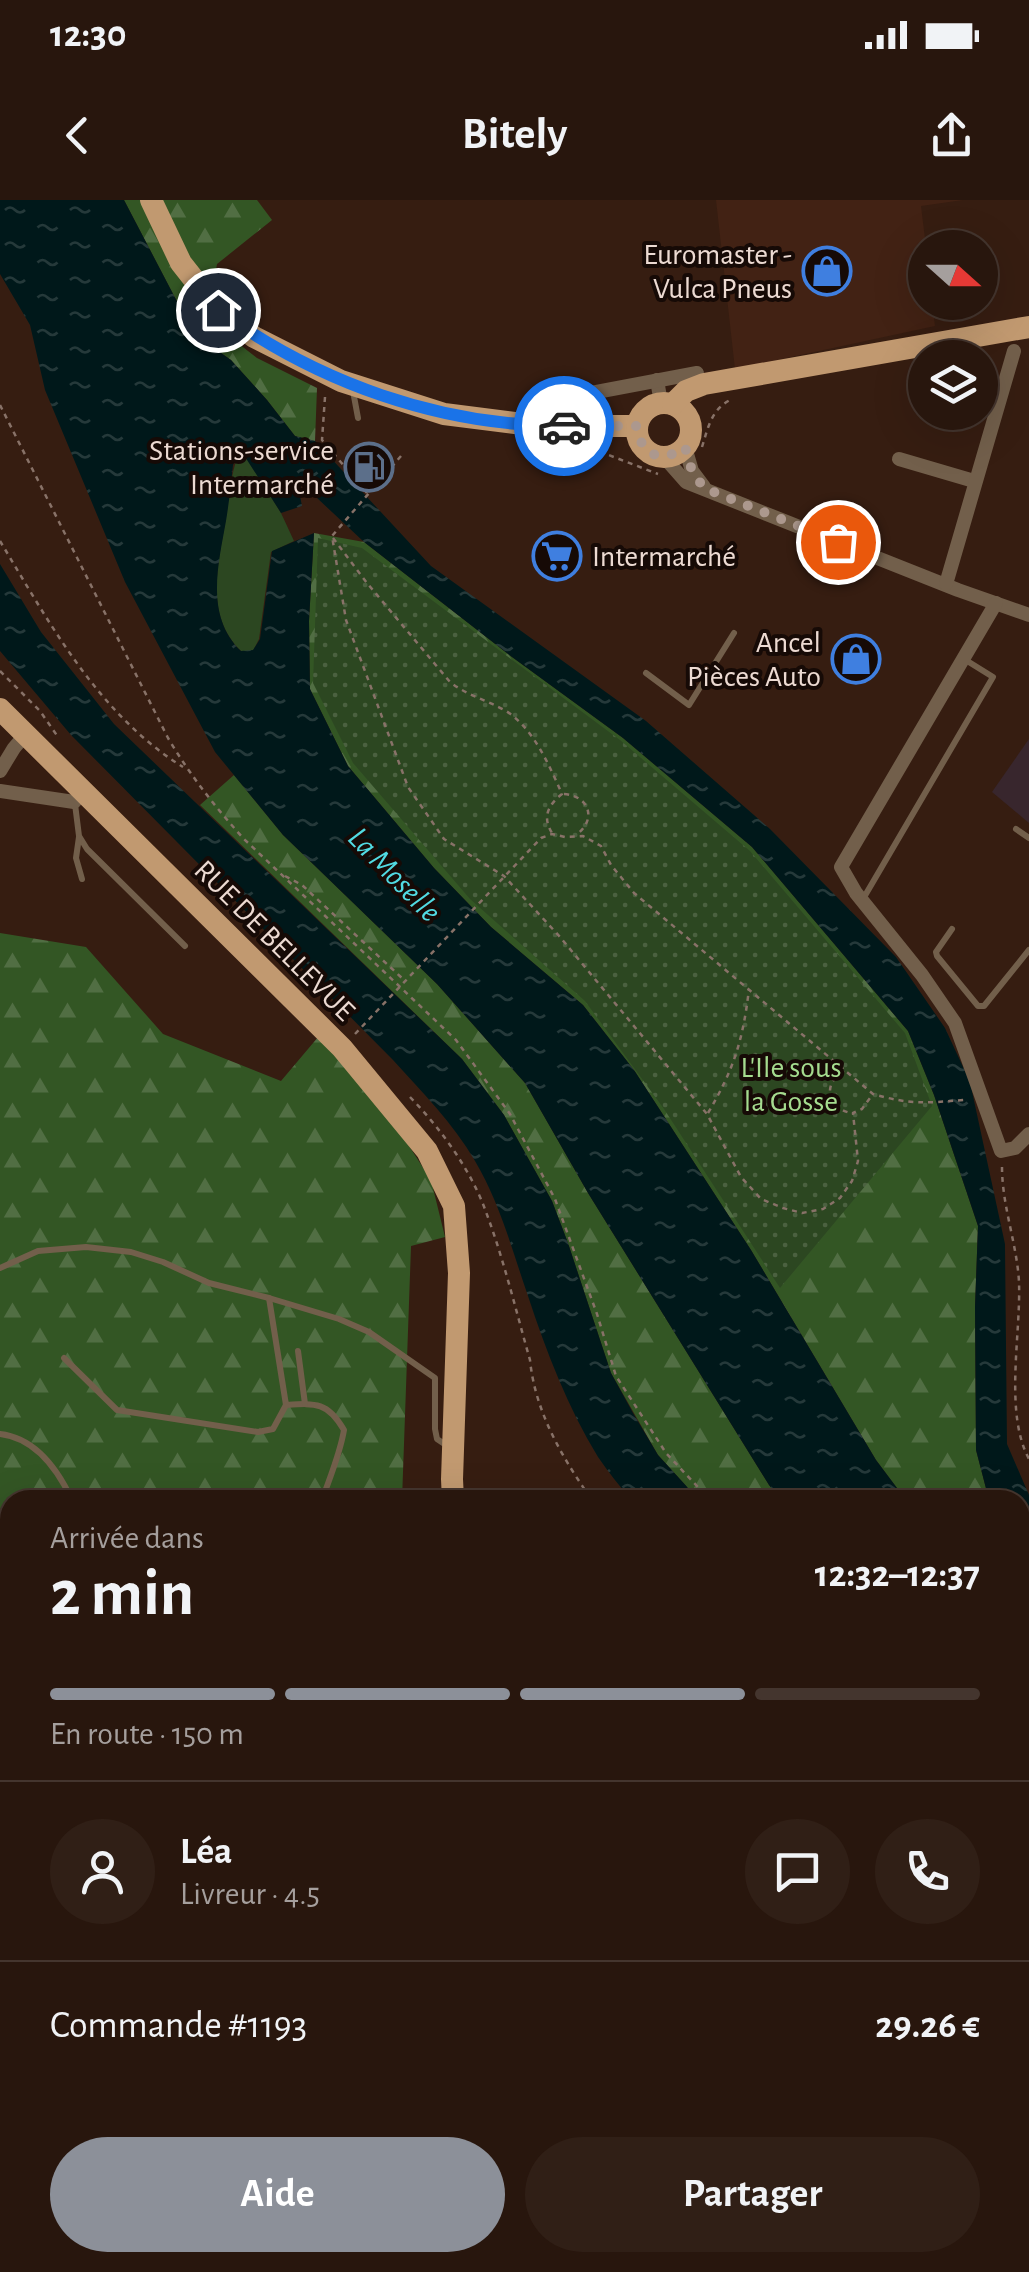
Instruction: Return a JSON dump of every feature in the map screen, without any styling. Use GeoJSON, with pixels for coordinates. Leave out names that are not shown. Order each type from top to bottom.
{"type":"FeatureCollection","features":[{"type":"Feature","properties":{"kind":"main road"},"geometry":{"type":"LineString","coordinates":[[151,200],[181,263],[218,310],[254,337],[353,390],[444,414],[538,426],[637,426]]}},
{"type":"Feature","properties":{"kind":"main road"},"geometry":{"type":"LineString","coordinates":[[735,389],[704,384],[664,396],[640,417],[638,438],[653,454],[680,443],[712,394],[1029,328]]}},
{"type":"Feature","properties":{"kind":"main road"},"geometry":{"type":"LineString","coordinates":[[664,396],[682,409],[680,443]]}},
{"type":"Feature","properties":{"kind":"main road","name":"RUE DE BELLEVUE"},"geometry":{"type":"LineString","coordinates":[[0,709],[76,790],[342,1048],[427,1151],[454,1206],[460,1273],[454,1490]]}},
{"type":"Feature","properties":{"kind":"street"},"geometry":{"type":"LineString","coordinates":[[946,584],[1014,351]]}},
{"type":"Feature","properties":{"kind":"street"},"geometry":{"type":"LineString","coordinates":[[554,400],[664,396],[697,373]]}},
{"type":"Feature","properties":{"kind":"street"},"geometry":{"type":"LineString","coordinates":[[680,443],[686,482],[1029,615]]}},
{"type":"Feature","properties":{"kind":"street"},"geometry":{"type":"LineString","coordinates":[[680,443],[687,474]]}},
{"type":"Feature","properties":{"kind":"street"},"geometry":{"type":"LineString","coordinates":[[899,459],[974,481]]}},
{"type":"Feature","properties":{"kind":"street"},"geometry":{"type":"LineString","coordinates":[[996,604],[842,867],[862,900],[954,1022],[1002,1151],[1014,1148],[1029,1134]]}},
{"type":"Feature","properties":{"kind":"street"},"geometry":{"type":"LineString","coordinates":[[0,771],[26,734]]}},
{"type":"Feature","properties":{"kind":"street"},"geometry":{"type":"LineString","coordinates":[[0,791],[76,790]]}},
{"type":"Feature","properties":{"kind":"lane"},"geometry":{"type":"LineString","coordinates":[[353,390],[358,418]]}},
{"type":"Feature","properties":{"kind":"lane"},"geometry":{"type":"LineString","coordinates":[[646,673],[689,705],[734,632]]}},
{"type":"Feature","properties":{"kind":"lane"},"geometry":{"type":"LineString","coordinates":[[862,900],[993,677],[964,659]]}},
{"type":"Feature","properties":{"kind":"lane"},"geometry":{"type":"LineString","coordinates":[[76,790],[76,858],[82,879]]}},
{"type":"Feature","properties":{"kind":"lane"},"geometry":{"type":"LineString","coordinates":[[1016,829],[1029,838]]}},
{"type":"Feature","properties":{"kind":"lane"},"geometry":{"type":"LineString","coordinates":[[79,836],[185,946]]}},
{"type":"Feature","properties":{"kind":"lane"},"geometry":{"type":"LineString","coordinates":[[952,929],[937,956],[978,1006],[984,1006],[1029,950]]}},
{"type":"Feature","properties":{"kind":"lane"},"geometry":{"type":"LineString","coordinates":[[0,1268],[38,1252],[86,1247],[131,1252],[209,1282],[338,1319],[369,1332],[436,1378],[437,1440],[453,1449]]}},
{"type":"Feature","properties":{"kind":"lane"},"geometry":{"type":"LineString","coordinates":[[64,1358],[116,1410],[258,1432],[274,1429],[286,1405],[269,1298]]}},
{"type":"Feature","properties":{"kind":"lane"},"geometry":{"type":"LineString","coordinates":[[298,1351],[305,1404]]}},
{"type":"Feature","properties":{"kind":"lane"},"geometry":{"type":"LineString","coordinates":[[286,1405],[314,1403],[334,1413],[344,1430],[325,1490]]}},
{"type":"Feature","properties":{"kind":"lane"},"geometry":{"type":"LineString","coordinates":[[0,1434],[14,1436],[42,1455],[67,1490]]}},
{"type":"Feature","properties":{"kind":"path"},"geometry":{"type":"LineString","coordinates":[[353,390],[327,385],[322,440],[368,494]]}},
{"type":"Feature","properties":{"kind":"path"},"geometry":{"type":"LineString","coordinates":[[554,446],[606,454],[668,478],[700,470],[698,460],[712,415],[735,389]]}},
{"type":"Feature","properties":{"kind":"path"},"geometry":{"type":"LineString","coordinates":[[0,405],[187,770],[244,839],[456,1040],[510,1114],[555,1199],[616,1376],[666,1453],[701,1490]]}},
{"type":"Feature","properties":{"kind":"path"},"geometry":{"type":"LineString","coordinates":[[0,425],[7,417]]}},
{"type":"Feature","properties":{"kind":"path"},"geometry":{"type":"LineString","coordinates":[[332,536],[401,456]]}},
{"type":"Feature","properties":{"kind":"path"},"geometry":{"type":"LineString","coordinates":[[332,536],[450,682],[466,695],[508,712],[524,726],[546,758],[562,794]]}},
{"type":"Feature","properties":{"kind":"path"},"geometry":{"type":"LineString","coordinates":[[332,536],[346,620],[408,788],[444,839],[504,876],[560,937],[707,1114],[741,1176],[761,1199],[802,1212],[823,1209],[840,1198],[852,1181],[858,1161],[853,1113]]}},
{"type":"Feature","properties":{"kind":"path"},"geometry":{"type":"LineString","coordinates":[[0,541],[81,669],[136,732],[187,770]]}},
{"type":"Feature","properties":{"kind":"path"},"geometry":{"type":"LineString","coordinates":[[0,670],[58,736],[76,790]]}},
{"type":"Feature","properties":{"kind":"path"},"geometry":{"type":"LineString","coordinates":[[552,834],[547,812],[562,794]]}},
{"type":"Feature","properties":{"kind":"path"},"geometry":{"type":"LineString","coordinates":[[562,794],[576,796],[586,804],[588,817],[584,829],[574,836]]}},
{"type":"Feature","properties":{"kind":"path"},"geometry":{"type":"LineString","coordinates":[[350,1038],[542,838],[552,834],[583,836],[601,846],[634,893],[873,1094],[903,1102],[982,1098]]}},
{"type":"Feature","properties":{"kind":"path"},"geometry":{"type":"LineString","coordinates":[[280,872],[302,886],[406,981]]}},
{"type":"Feature","properties":{"kind":"path"},"geometry":{"type":"LineString","coordinates":[[707,1114],[736,1059],[749,989]]}},
{"type":"Feature","properties":{"kind":"path"},"geometry":{"type":"LineString","coordinates":[[844,1070],[833,1078],[829,1091],[838,1109],[853,1113],[862,1109],[873,1094]]}},
{"type":"Feature","properties":{"kind":"path"},"geometry":{"type":"LineString","coordinates":[[406,1094],[451,1147],[486,1210],[541,1408],[585,1490]]}},
{"type":"Feature","properties":{"kind":"path"},"geometry":{"type":"LineString","coordinates":[[1002,1151],[1019,1281],[1016,1395],[1021,1445],[1029,1459]]}},
{"type":"Feature","properties":{"kind":"shaded area"},"geometry":{"type":"Polygon","coordinates":[[[716,200],[963,200],[921,206],[924,230],[908,230],[908,320],[934,320],[935,326],[735,369],[716,200]]]}},
{"type":"Feature","properties":{"kind":"shaded area"},"geometry":{"type":"Polygon","coordinates":[[[1029,739],[1029,823],[992,792],[1029,739]]]}},
{"type":"Feature","properties":{"kind":"green space"},"geometry":{"type":"Polygon","coordinates":[[[124,200],[257,200],[272,220],[217,264],[207,319],[257,358],[317,388],[315,441],[295,436],[231,360],[194,334],[124,200]]]}},
{"type":"Feature","properties":{"kind":"green space"},"geometry":{"type":"Polygon","coordinates":[[[241,448],[294,541],[271,552],[259,639],[253,651],[241,651],[229,636],[218,604],[220,552],[231,481],[241,448]]]}},
{"type":"Feature","properties":{"kind":"green space","name":"L'Ile sous la Gosse"},"geometry":{"type":"Polygon","coordinates":[[[314,533],[364,542],[623,738],[752,847],[908,1031],[978,1226],[976,1450],[986,1490],[898,1490],[876,1460],[751,1250],[634,1070],[583,1005],[491,927],[434,868],[348,766],[310,689],[314,533]]]}},
{"type":"Feature","properties":{"kind":"green space","name":"L'Ile sous la Gosse"},"geometry":{"type":"Polygon","coordinates":[[[318,538],[362,548],[620,740],[750,851],[905,1033],[932,1106],[780,1288],[664,1109],[585,1001],[470,899],[353,763],[313,683],[318,538]]]}},
{"type":"Feature","properties":{"kind":"green space"},"geometry":{"type":"Polygon","coordinates":[[[234,775],[283,835],[437,984],[525,1083],[588,1193],[773,1490],[690,1490],[658,1455],[611,1373],[552,1201],[504,1115],[462,1059],[200,805],[234,775]]]}},
{"type":"Feature","properties":{"kind":"green space"},"geometry":{"type":"Polygon","coordinates":[[[0,933],[86,947],[163,1034],[281,1081],[319,1036],[400,1132],[431,1180],[445,1237],[411,1246],[402,1490],[0,1490],[0,933]]]}},
{"type":"Feature","properties":{"kind":"water","name":"La Moselle"},"geometry":{"type":"Polygon","coordinates":[[[0,200],[124,200],[194,334],[231,360],[295,436],[315,441],[431,566],[646,721],[770,829],[896,957],[945,1028],[970,1082],[1005,1244],[1007,1444],[1027,1490],[986,1490],[976,1450],[978,1226],[908,1031],[752,847],[623,738],[364,542],[301,483],[302,506],[281,513],[240,449],[233,465],[217,590],[222,622],[230,637],[241,651],[253,650],[260,639],[272,551],[314,533],[310,689],[348,766],[434,868],[491,927],[583,1005],[634,1070],[751,1250],[876,1460],[898,1490],[773,1490],[588,1193],[525,1083],[437,984],[283,835],[215,752],[125,582],[45,390],[30,325],[0,274],[0,200]]]}},
{"type":"Feature","properties":{"kind":"water"},"geometry":{"type":"Polygon","coordinates":[[[0,564],[41,632],[114,724],[462,1059],[504,1115],[552,1201],[611,1373],[658,1455],[690,1490],[623,1490],[587,1438],[558,1379],[499,1210],[466,1147],[393,1060],[71,735],[0,651],[0,564]]]}},
{"type":"Feature","properties":{"kind":"way so far"},"geometry":{"type":"LineString","coordinates":[[564,426],[637,426],[638,438],[653,454],[664,457],[685,447],[692,471],[704,488],[838,542]]}},
{"type":"Feature","properties":{"kind":"place","name":"Euromaster - Vulca Pneus"},"geometry":{"type":"Point","coordinates":[827,271]}},
{"type":"Feature","properties":{"kind":"place","name":"Stations-service Intermarché"},"geometry":{"type":"Point","coordinates":[369,467]}},
{"type":"Feature","properties":{"kind":"place","name":"Intermarché"},"geometry":{"type":"Point","coordinates":[557,556]}},
{"type":"Feature","properties":{"kind":"place","name":"Ancel Pièces Auto"},"geometry":{"type":"Point","coordinates":[856,659]}},
{"type":"Feature","properties":{"kind":"route"},"geometry":{"type":"LineString","coordinates":[[218,310],[254,337],[341,382],[444,414],[564,426]]}}]}
